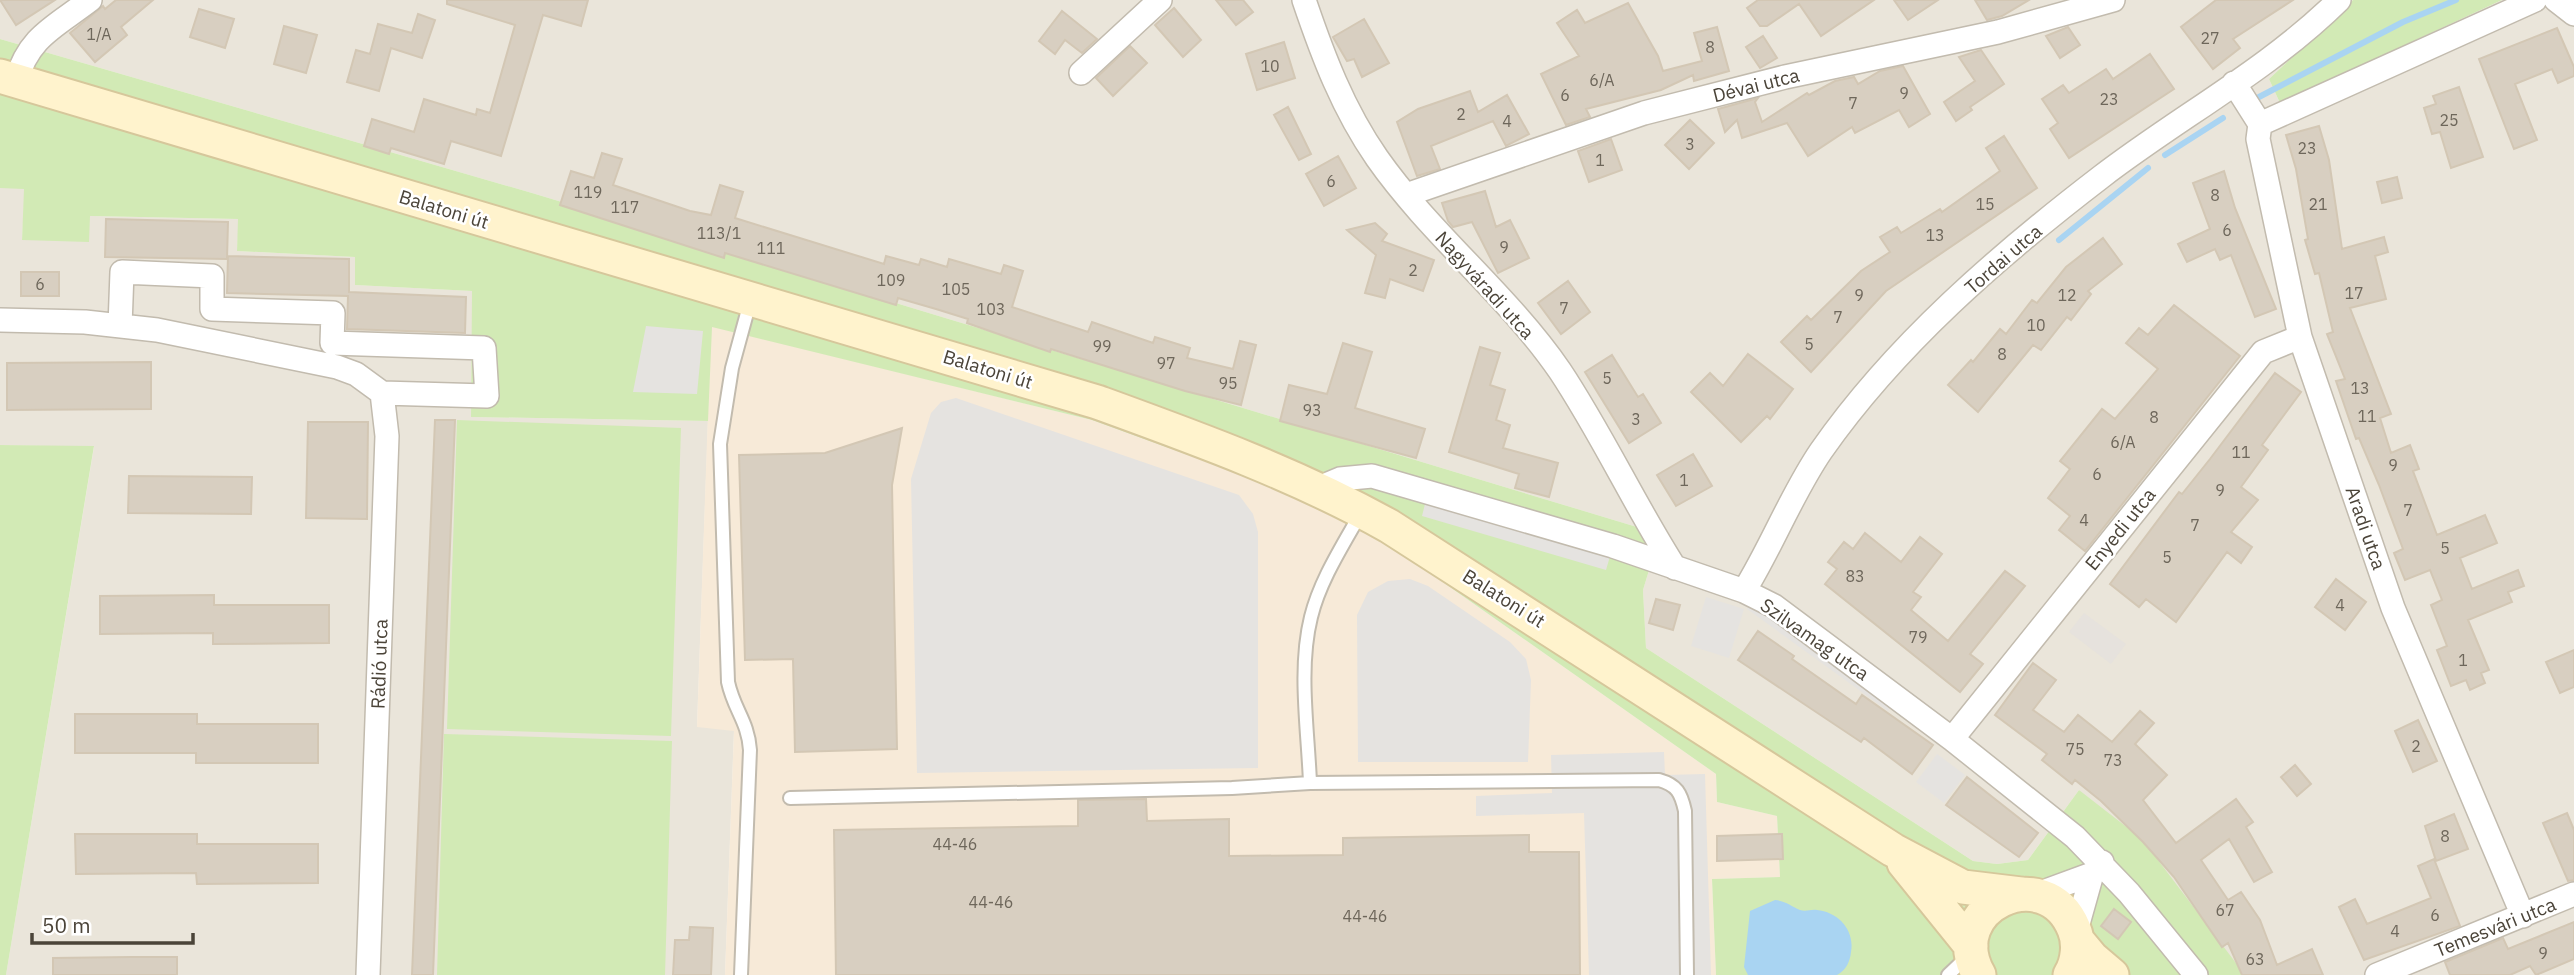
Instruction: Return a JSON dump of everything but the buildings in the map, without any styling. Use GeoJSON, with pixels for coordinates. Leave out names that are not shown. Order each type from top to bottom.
{"type":"FeatureCollection","features":[{"type":"Feature","properties":{"kind":"main road","name":"Balatoni út"},"geometry":{"type":"LineString","coordinates":[[8,78],[749,308],[1097,402],[1240,455],[1339,500],[1572,641],[1893,850],[1963,887],[2028,894]]}},
{"type":"Feature","properties":{"kind":"main road","name":"Balatoni út"},"geometry":{"type":"LineString","coordinates":[[1893,850],[1967,962]]}},
{"type":"Feature","properties":{"kind":"main road"},"geometry":{"type":"LineString","coordinates":[[1967,962],[1981,916],[2006,897],[2028,894],[2060,908],[2092,958],[2112,975]]}},
{"type":"Feature","properties":{"kind":"main road"},"geometry":{"type":"LineString","coordinates":[[2070,975],[2077,956],[2077,936]]}},
{"type":"Feature","properties":{"kind":"street"},"geometry":{"type":"LineString","coordinates":[[8,78],[32,45],[90,0]]}},
{"type":"Feature","properties":{"kind":"street"},"geometry":{"type":"LineString","coordinates":[[1081,73],[1160,0]]}},
{"type":"Feature","properties":{"kind":"street","name":"Nagyváradi utca"},"geometry":{"type":"LineString","coordinates":[[1304,0],[1337,90],[1353,121],[1406,195],[1530,332],[1560,372],[1675,568]]}},
{"type":"Feature","properties":{"kind":"street","name":"Dévai utca"},"geometry":{"type":"LineString","coordinates":[[1406,195],[1644,113],[1785,77],[1998,32],[2113,0]]}},
{"type":"Feature","properties":{"kind":"street","name":"Tordai utca"},"geometry":{"type":"LineString","coordinates":[[1730,592],[1818,455],[1890,364],[2036,229],[2101,177],[2281,52],[2339,0]]}},
{"type":"Feature","properties":{"kind":"street"},"geometry":{"type":"LineString","coordinates":[[2260,124],[2535,0]]}},
{"type":"Feature","properties":{"kind":"street"},"geometry":{"type":"LineString","coordinates":[[2556,0],[2574,13]]}},
{"type":"Feature","properties":{"kind":"street","name":"Aradi utca"},"geometry":{"type":"LineString","coordinates":[[2234,83],[2260,124],[2258,139],[2300,337],[2393,608],[2523,916]]}},
{"type":"Feature","properties":{"kind":"street"},"geometry":{"type":"LineString","coordinates":[[120,326],[122,272],[212,276],[211,341]]}},
{"type":"Feature","properties":{"kind":"street"},"geometry":{"type":"LineString","coordinates":[[0,320],[85,321],[211,341],[349,371],[382,393],[487,396],[484,348],[332,343],[333,313],[212,309]]}},
{"type":"Feature","properties":{"kind":"street","name":"Enyedi utca"},"geometry":{"type":"LineString","coordinates":[[1952,739],[2263,352],[2300,337]]}},
{"type":"Feature","properties":{"kind":"street"},"geometry":{"type":"LineString","coordinates":[[343,343],[349,371]]}},
{"type":"Feature","properties":{"kind":"street","name":"Rádió utca"},"geometry":{"type":"LineString","coordinates":[[368,975],[387,436],[382,393]]}},
{"type":"Feature","properties":{"kind":"street","name":"Szilvamag utca"},"geometry":{"type":"LineString","coordinates":[[1339,500],[1340,478],[1362,475],[1613,546],[1773,606],[1952,739],[2097,868],[2196,975]]}},
{"type":"Feature","properties":{"kind":"street"},"geometry":{"type":"LineString","coordinates":[[2028,894],[2097,868]]}},
{"type":"Feature","properties":{"kind":"street"},"geometry":{"type":"LineString","coordinates":[[2077,936],[2097,868]]}},
{"type":"Feature","properties":{"kind":"street","name":"Temesvári utca"},"geometry":{"type":"LineString","coordinates":[[2377,975],[2574,894]]}},
{"type":"Feature","properties":{"kind":"lane"},"geometry":{"type":"LineString","coordinates":[[741,975],[750,750],[748,727],[732,697],[728,682],[720,444],[732,368],[749,308]]}},
{"type":"Feature","properties":{"kind":"lane"},"geometry":{"type":"LineString","coordinates":[[1310,783],[1305,652],[1339,500]]}},
{"type":"Feature","properties":{"kind":"lane"},"geometry":{"type":"LineString","coordinates":[[790,798],[1220,788],[1310,783],[1659,780],[1673,784],[1681,796],[1685,811],[1687,975]]}},
{"type":"Feature","properties":{"kind":"shaded area"},"geometry":{"type":"Polygon","coordinates":[[[0,0],[2353,0],[2269,79],[2280,103],[2502,0],[2574,0],[2574,975],[2245,975],[2079,790],[2028,860],[1997,864],[1973,861],[1646,648],[1643,590],[1660,534],[532,193],[0,39],[0,0]]]}},
{"type":"Feature","properties":{"kind":"shaded area"},"geometry":{"type":"Polygon","coordinates":[[[0,188],[25,188],[22,240],[90,216],[239,219],[237,251],[356,257],[355,285],[473,291],[471,417],[708,421],[697,726],[734,730],[725,975],[6,975],[94,447],[0,445],[0,188]]]}},
{"type":"Feature","properties":{"kind":"shaded area"},"geometry":{"type":"Polygon","coordinates":[[[646,326],[703,331],[697,394],[633,392],[646,326]]]}},
{"type":"Feature","properties":{"kind":"shaded area"},"geometry":{"type":"Polygon","coordinates":[[[711,326],[1092,420],[1254,479],[1383,540],[1716,774],[1717,802],[1777,816],[1780,877],[1712,879],[1716,975],[725,975],[734,731],[697,727],[711,326]]]}},
{"type":"Feature","properties":{"kind":"shaded area"},"geometry":{"type":"Polygon","coordinates":[[[956,398],[1239,495],[1253,514],[1258,532],[1258,768],[917,773],[911,479],[931,413],[941,402],[956,398]]]}},
{"type":"Feature","properties":{"kind":"shaded area"},"geometry":{"type":"Polygon","coordinates":[[[1428,492],[1613,546],[1606,570],[1422,516],[1428,492]]]}},
{"type":"Feature","properties":{"kind":"shaded area"},"geometry":{"type":"Polygon","coordinates":[[[1410,579],[1428,586],[1510,642],[1526,659],[1531,680],[1528,762],[1358,762],[1357,615],[1368,592],[1388,581],[1410,579]]]}},
{"type":"Feature","properties":{"kind":"shaded area"},"geometry":{"type":"Polygon","coordinates":[[[1754,596],[1898,698],[1888,711],[1747,609],[1754,596]]]}},
{"type":"Feature","properties":{"kind":"shaded area"},"geometry":{"type":"Polygon","coordinates":[[[1706,597],[1744,609],[1729,658],[1691,646],[1706,597]]]}},
{"type":"Feature","properties":{"kind":"shaded area"},"geometry":{"type":"Polygon","coordinates":[[[2084,613],[2126,644],[2111,664],[2069,632],[2084,613]]]}},
{"type":"Feature","properties":{"kind":"shaded area"},"geometry":{"type":"Polygon","coordinates":[[[1664,752],[1665,775],[1705,774],[1711,975],[1589,975],[1584,813],[1476,816],[1476,796],[1552,793],[1551,755],[1664,752]]]}},
{"type":"Feature","properties":{"kind":"shaded area"},"geometry":{"type":"Polygon","coordinates":[[[1937,754],[1965,775],[1944,803],[1916,782],[1937,754]]]}},
{"type":"Feature","properties":{"kind":"green space"},"geometry":{"type":"Polygon","coordinates":[[[2353,0],[2502,0],[2280,103],[2269,79],[2353,0]]]}},
{"type":"Feature","properties":{"kind":"green space"},"geometry":{"type":"Polygon","coordinates":[[[0,39],[532,193],[1660,534],[1643,590],[1646,648],[1973,861],[1997,864],[2028,860],[2079,790],[2142,839],[2245,975],[1716,975],[1712,879],[1780,877],[1777,816],[1717,802],[1716,774],[1383,540],[1254,479],[1092,420],[712,327],[708,421],[471,417],[472,291],[355,285],[355,257],[237,251],[238,219],[90,216],[89,242],[22,240],[24,189],[0,188],[0,39]]]}},
{"type":"Feature","properties":{"kind":"green space"},"geometry":{"type":"Polygon","coordinates":[[[457,420],[681,428],[671,736],[447,729],[457,420]]]}},
{"type":"Feature","properties":{"kind":"green space"},"geometry":{"type":"Polygon","coordinates":[[[0,445],[94,446],[6,975],[0,975],[0,445]]]}},
{"type":"Feature","properties":{"kind":"green space"},"geometry":{"type":"Polygon","coordinates":[[[444,734],[672,741],[665,975],[437,975],[444,734]]]}},
{"type":"Feature","properties":{"kind":"water"},"geometry":{"type":"Polygon","coordinates":[[[1775,900],[1802,911],[1825,911],[1838,918],[1848,930],[1852,944],[1850,959],[1843,971],[1837,975],[1748,975],[1744,967],[1750,911],[1775,900]]]}},
{"type":"Feature","properties":{"kind":"waterway"},"geometry":{"type":"LineString","coordinates":[[2259,97],[2403,22],[2456,0]]}},
{"type":"Feature","properties":{"kind":"waterway"},"geometry":{"type":"LineString","coordinates":[[2165,155],[2223,118]]}},
{"type":"Feature","properties":{"kind":"waterway"},"geometry":{"type":"LineString","coordinates":[[2059,240],[2148,168]]}}]}
